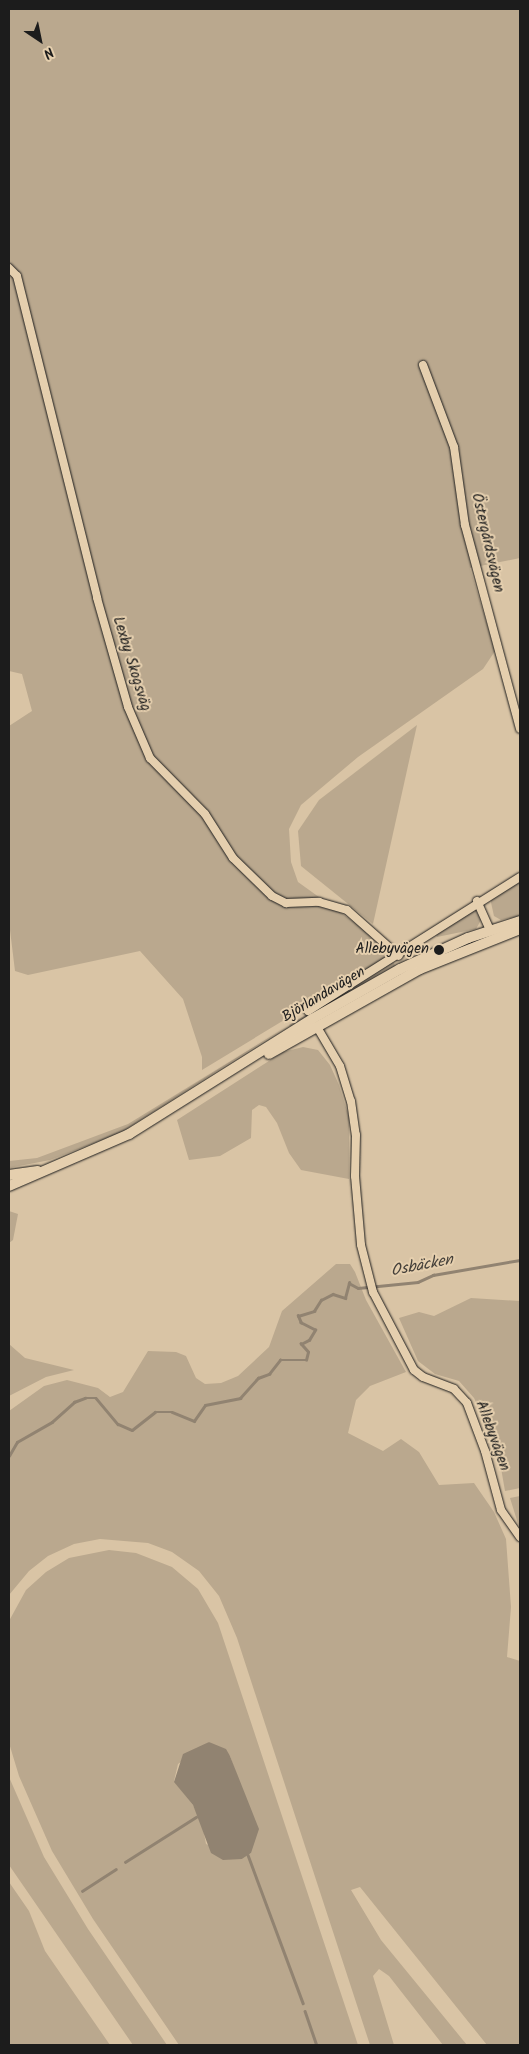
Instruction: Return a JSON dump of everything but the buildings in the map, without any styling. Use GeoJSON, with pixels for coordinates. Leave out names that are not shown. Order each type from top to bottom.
{"type":"FeatureCollection","features":[{"type":"Feature","properties":{"kind":"street","name":"Lexby Skogsväg"},"geometry":{"type":"LineString","coordinates":[[9,268],[18,276],[97,598],[128,706],[150,758],[205,814],[233,858],[272,896],[286,903],[320,902],[348,910],[366,923],[399,956]]}},
{"type":"Feature","properties":{"kind":"street","name":"Östergårdsvägen"},"geometry":{"type":"LineString","coordinates":[[423,365],[454,447],[465,525],[520,729]]}},
{"type":"Feature","properties":{"kind":"street"},"geometry":{"type":"LineString","coordinates":[[399,956],[478,901],[520,877]]}},
{"type":"Feature","properties":{"kind":"street"},"geometry":{"type":"LineString","coordinates":[[478,901],[492,934]]}},
{"type":"Feature","properties":{"kind":"street","name":"Björlandavägen"},"geometry":{"type":"LineString","coordinates":[[9,1186],[117,1141],[232,1072],[312,1019],[406,966],[492,934],[520,921]]}},
{"type":"Feature","properties":{"kind":"street","name":"Björlandavägen"},"geometry":{"type":"LineString","coordinates":[[492,934],[520,929]]}},
{"type":"Feature","properties":{"kind":"street","name":"Björlandavägen"},"geometry":{"type":"LineString","coordinates":[[312,1019],[350,985],[399,956]]}},
{"type":"Feature","properties":{"kind":"street","name":"Allebyvägen"},"geometry":{"type":"LineString","coordinates":[[312,1019],[340,1066],[351,1101],[356,1135],[355,1176],[361,1244],[368,1277],[374,1292],[414,1370],[423,1378],[452,1388],[467,1403],[485,1450],[501,1510],[520,1537]]}},
{"type":"Feature","properties":{"kind":"street","name":"Björlandavägen"},"geometry":{"type":"LineString","coordinates":[[9,1175],[47,1170]]}},
{"type":"Feature","properties":{"kind":"shaded area"},"geometry":{"type":"Polygon","coordinates":[[[9,9],[520,9],[520,558],[470,568],[495,651],[483,669],[358,757],[301,805],[289,829],[291,862],[298,882],[390,948],[391,955],[202,1070],[202,1057],[183,999],[140,951],[28,975],[15,971],[9,922],[9,726],[32,711],[22,674],[9,671],[9,9]]]}},
{"type":"Feature","properties":{"kind":"shaded area"},"geometry":{"type":"Polygon","coordinates":[[[417,725],[373,924],[301,866],[298,831],[319,800],[417,725]]]}},
{"type":"Feature","properties":{"kind":"shaded area"},"geometry":{"type":"Polygon","coordinates":[[[520,880],[520,916],[501,920],[494,916],[490,898],[520,880]]]}},
{"type":"Feature","properties":{"kind":"shaded area"},"geometry":{"type":"Polygon","coordinates":[[[471,910],[476,911],[481,920],[476,929],[437,937],[435,933],[471,910]]]}},
{"type":"Feature","properties":{"kind":"shaded area"},"geometry":{"type":"Polygon","coordinates":[[[393,962],[396,967],[291,1027],[289,1025],[393,962]]]}},
{"type":"Feature","properties":{"kind":"shaded area"},"geometry":{"type":"Polygon","coordinates":[[[286,1027],[120,1133],[50,1160],[9,1168],[9,1161],[37,1158],[128,1124],[286,1027]]]}},
{"type":"Feature","properties":{"kind":"shaded area"},"geometry":{"type":"Polygon","coordinates":[[[303,1047],[318,1050],[330,1065],[339,1085],[349,1117],[349,1179],[301,1170],[289,1153],[277,1123],[266,1107],[259,1105],[252,1110],[251,1138],[220,1156],[189,1160],[177,1120],[283,1052],[303,1047]]]}},
{"type":"Feature","properties":{"kind":"shaded area"},"geometry":{"type":"Polygon","coordinates":[[[9,1211],[18,1214],[13,1240],[9,1243],[9,1211]]]}},
{"type":"Feature","properties":{"kind":"shaded area"},"geometry":{"type":"Polygon","coordinates":[[[336,1264],[350,1264],[366,1300],[406,1372],[370,1386],[356,1400],[348,1433],[383,1451],[401,1439],[419,1452],[439,1485],[474,1483],[494,1512],[506,1539],[511,1607],[507,1657],[520,1661],[520,2045],[487,2045],[360,1887],[351,1890],[381,1940],[467,2045],[443,2045],[389,1976],[379,1969],[373,1976],[394,2045],[370,2045],[237,1638],[219,1596],[199,1571],[172,1552],[148,1543],[100,1539],[74,1544],[48,1556],[29,1571],[9,1595],[9,1411],[44,1386],[67,1380],[98,1388],[110,1397],[123,1392],[148,1351],[176,1352],[186,1356],[196,1378],[205,1384],[221,1383],[238,1376],[269,1347],[282,1311],[336,1264]]]}},
{"type":"Feature","properties":{"kind":"shaded area"},"geometry":{"type":"Polygon","coordinates":[[[471,1298],[520,1301],[520,1488],[505,1491],[497,1445],[474,1398],[459,1381],[435,1374],[418,1361],[399,1318],[419,1312],[434,1316],[471,1298]]]}},
{"type":"Feature","properties":{"kind":"shaded area"},"geometry":{"type":"Polygon","coordinates":[[[9,1344],[25,1358],[74,1370],[46,1377],[9,1396],[9,1344]]]}},
{"type":"Feature","properties":{"kind":"shaded area"},"geometry":{"type":"Polygon","coordinates":[[[520,1496],[520,1530],[510,1498],[520,1496]]]}},
{"type":"Feature","properties":{"kind":"shaded area"},"geometry":{"type":"Polygon","coordinates":[[[109,1550],[136,1553],[172,1567],[198,1589],[218,1623],[358,2045],[179,2045],[93,1919],[52,1851],[19,1776],[9,1743],[9,1621],[26,1590],[46,1572],[69,1558],[109,1550]],[[209,1742],[178,1764],[174,1781],[193,1805],[202,1823],[206,1844],[242,1859],[251,1853],[246,1800],[230,1756],[209,1742]]]}},
{"type":"Feature","properties":{"kind":"shaded area"},"geometry":{"type":"Polygon","coordinates":[[[209,1742],[226,1749],[259,1829],[251,1853],[242,1859],[223,1860],[211,1853],[193,1805],[174,1782],[183,1754],[209,1742]]]}},
{"type":"Feature","properties":{"kind":"shaded area"},"geometry":{"type":"Polygon","coordinates":[[[9,1777],[44,1857],[88,1929],[167,2045],[133,2045],[9,1865],[9,1777]]]}},
{"type":"Feature","properties":{"kind":"shaded area"},"geometry":{"type":"Polygon","coordinates":[[[9,1882],[29,1911],[45,1951],[110,2045],[9,2045],[9,1882]]]}},
{"type":"Feature","properties":{"kind":"waterway","name":"Osbäcken"},"geometry":{"type":"LineString","coordinates":[[9,1456],[17,1442],[52,1422],[74,1402],[85,1398],[96,1398],[118,1424],[132,1430],[155,1412],[172,1412],[194,1421],[205,1405],[240,1398],[258,1378],[269,1374],[280,1360],[306,1360],[308,1352],[301,1344],[309,1340],[315,1330],[301,1323],[298,1316],[314,1311],[321,1300],[333,1294],[345,1298],[349,1283],[358,1288],[418,1282],[433,1275],[520,1260]]}},
{"type":"Feature","properties":{"kind":"waterway"},"geometry":{"type":"LineString","coordinates":[[125,1862],[196,1817]]}},
{"type":"Feature","properties":{"kind":"waterway"},"geometry":{"type":"LineString","coordinates":[[248,1855],[303,2003]]}},
{"type":"Feature","properties":{"kind":"waterway"},"geometry":{"type":"LineString","coordinates":[[82,1891],[116,1869]]}},
{"type":"Feature","properties":{"kind":"waterway"},"geometry":{"type":"LineString","coordinates":[[305,2011],[317,2045]]}},
{"type":"Feature","properties":{"kind":"place","name":"Allebyvägen"},"geometry":{"type":"Point","coordinates":[439,950]}}]}
